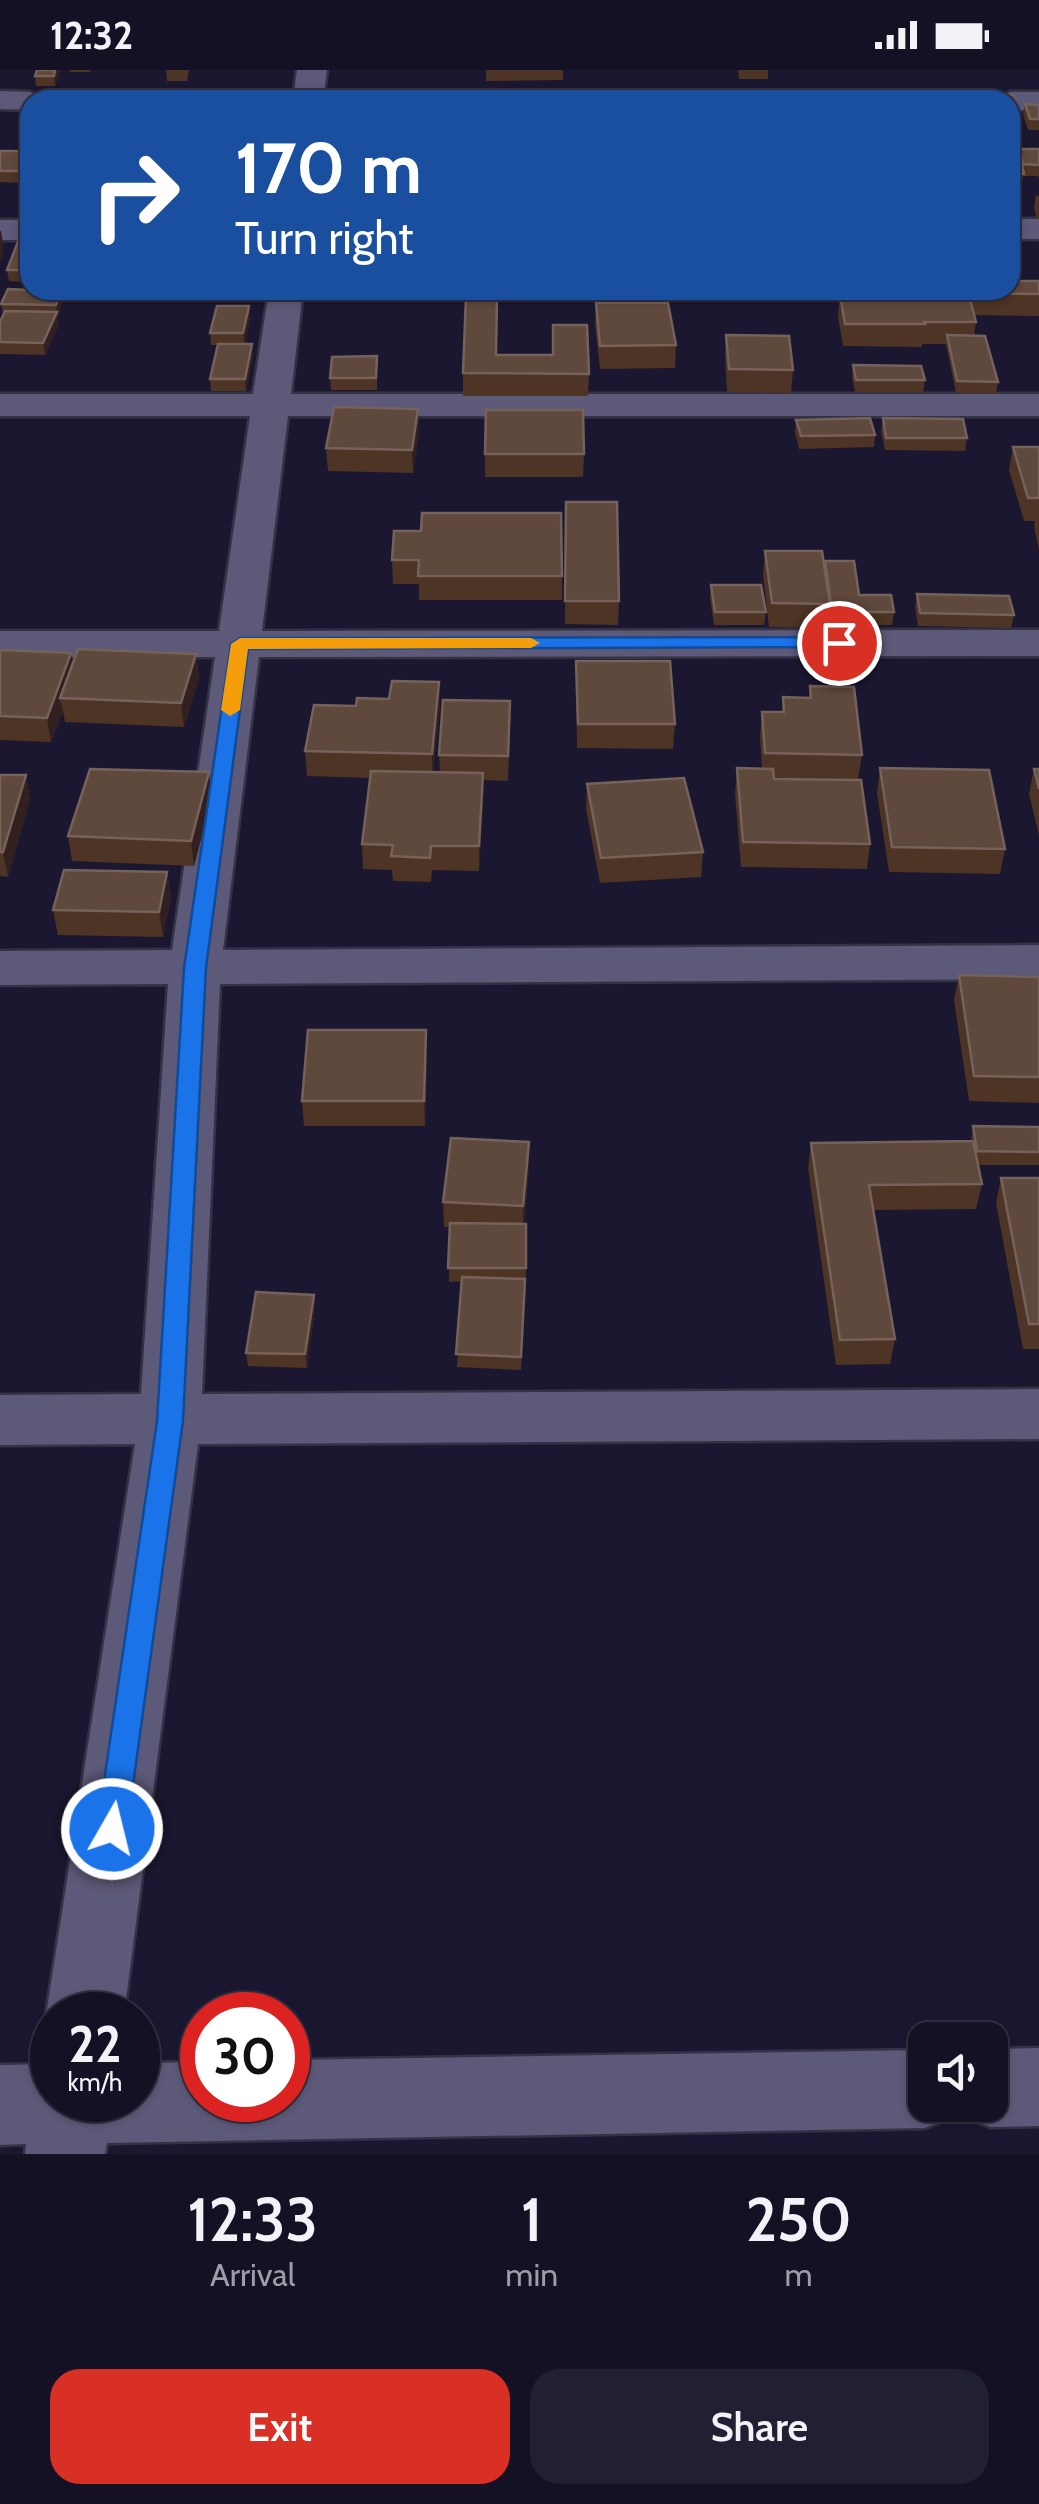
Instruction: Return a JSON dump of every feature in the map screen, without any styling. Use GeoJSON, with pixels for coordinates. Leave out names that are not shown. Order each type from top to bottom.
{"type":"FeatureCollection","features":[{"type":"Feature","properties":{"kind":"street"},"geometry":{"type":"LineString","coordinates":[[89,1992],[170,1421],[195,968],[285,300]]}},
{"type":"Feature","properties":{"kind":"street"},"geometry":{"type":"LineString","coordinates":[[0,405],[1039,405]]}},
{"type":"Feature","properties":{"kind":"street"},"geometry":{"type":"LineString","coordinates":[[0,644],[1039,642]]}},
{"type":"Feature","properties":{"kind":"street"},"geometry":{"type":"LineString","coordinates":[[0,968],[1039,962]]}},
{"type":"Feature","properties":{"kind":"street"},"geometry":{"type":"LineString","coordinates":[[0,1420],[1039,1414]]}},
{"type":"Feature","properties":{"kind":"street"},"geometry":{"type":"LineString","coordinates":[[1008,2088],[1039,2087]]}},
{"type":"Feature","properties":{"kind":"street"},"geometry":{"type":"LineString","coordinates":[[160,2113],[908,2090]]}},
{"type":"Feature","properties":{"kind":"building"},"geometry":{"type":"Polygon","coordinates":[[[37,70],[55,70],[54,76],[35,76],[37,70]]]}},
{"type":"Feature","properties":{"kind":"building"},"geometry":{"type":"Polygon","coordinates":[[[1025,104],[1039,105],[1039,119],[1030,119],[1025,104]]]}},
{"type":"Feature","properties":{"kind":"building"},"geometry":{"type":"Polygon","coordinates":[[[1020,149],[1039,149],[1039,165],[1023,164],[1020,149]]]}},
{"type":"Feature","properties":{"kind":"building"},"geometry":{"type":"Polygon","coordinates":[[[0,151],[20,151],[20,171],[0,171],[0,151]]]}},
{"type":"Feature","properties":{"kind":"building"},"geometry":{"type":"Polygon","coordinates":[[[19,239],[20,239],[20,270],[7,270],[19,239]]]}},
{"type":"Feature","properties":{"kind":"building"},"geometry":{"type":"Polygon","coordinates":[[[1020,281],[1039,281],[1039,294],[1020,294],[1020,281]]]}},
{"type":"Feature","properties":{"kind":"building"},"geometry":{"type":"Polygon","coordinates":[[[8,289],[20,289],[20,300],[58,300],[56,305],[1,304],[8,289]]]}},
{"type":"Feature","properties":{"kind":"building"},"geometry":{"type":"Polygon","coordinates":[[[466,300],[497,300],[496,355],[553,355],[553,325],[587,325],[589,374],[463,373],[466,300]]]}},
{"type":"Feature","properties":{"kind":"building"},"geometry":{"type":"Polygon","coordinates":[[[841,300],[970,300],[976,322],[925,324],[845,324],[841,300]]]}},
{"type":"Feature","properties":{"kind":"building"},"geometry":{"type":"Polygon","coordinates":[[[596,303],[668,303],[676,345],[600,346],[596,303]]]}},
{"type":"Feature","properties":{"kind":"building"},"geometry":{"type":"Polygon","coordinates":[[[217,306],[249,306],[243,333],[210,333],[217,306]]]}},
{"type":"Feature","properties":{"kind":"building"},"geometry":{"type":"Polygon","coordinates":[[[5,311],[57,312],[43,343],[0,342],[0,322],[5,311]]]}},
{"type":"Feature","properties":{"kind":"building"},"geometry":{"type":"Polygon","coordinates":[[[726,335],[789,336],[793,370],[729,369],[726,335]]]}},
{"type":"Feature","properties":{"kind":"building"},"geometry":{"type":"Polygon","coordinates":[[[947,335],[985,336],[998,382],[957,381],[947,335]]]}},
{"type":"Feature","properties":{"kind":"building"},"geometry":{"type":"Polygon","coordinates":[[[218,344],[252,344],[245,379],[210,379],[218,344]]]}},
{"type":"Feature","properties":{"kind":"building"},"geometry":{"type":"Polygon","coordinates":[[[377,356],[376,378],[330,378],[332,357],[377,356]]]}},
{"type":"Feature","properties":{"kind":"building"},"geometry":{"type":"Polygon","coordinates":[[[853,365],[921,366],[925,380],[856,380],[853,365]]]}},
{"type":"Feature","properties":{"kind":"building"},"geometry":{"type":"Polygon","coordinates":[[[334,407],[418,409],[412,450],[326,448],[334,407]]]}},
{"type":"Feature","properties":{"kind":"building"},"geometry":{"type":"Polygon","coordinates":[[[486,410],[583,410],[584,454],[485,454],[486,410]]]}},
{"type":"Feature","properties":{"kind":"building"},"geometry":{"type":"Polygon","coordinates":[[[870,418],[875,435],[801,436],[796,420],[870,418]]]}},
{"type":"Feature","properties":{"kind":"building"},"geometry":{"type":"Polygon","coordinates":[[[883,418],[963,419],[967,438],[886,438],[883,418]]]}},
{"type":"Feature","properties":{"kind":"building"},"geometry":{"type":"Polygon","coordinates":[[[1013,447],[1039,447],[1039,498],[1028,498],[1013,447]]]}},
{"type":"Feature","properties":{"kind":"building"},"geometry":{"type":"Polygon","coordinates":[[[566,502],[617,502],[619,601],[565,601],[566,502]]]}},
{"type":"Feature","properties":{"kind":"building"},"geometry":{"type":"Polygon","coordinates":[[[422,513],[561,513],[562,576],[418,576],[419,560],[392,560],[394,531],[421,531],[422,513]]]}},
{"type":"Feature","properties":{"kind":"building"},"geometry":{"type":"Polygon","coordinates":[[[765,551],[822,551],[830,604],[772,603],[765,551]]]}},
{"type":"Feature","properties":{"kind":"building"},"geometry":{"type":"Polygon","coordinates":[[[825,561],[854,561],[859,595],[891,595],[894,612],[832,612],[825,561]]]}},
{"type":"Feature","properties":{"kind":"building"},"geometry":{"type":"Polygon","coordinates":[[[711,585],[761,585],[766,612],[715,612],[711,585]]]}},
{"type":"Feature","properties":{"kind":"building"},"geometry":{"type":"Polygon","coordinates":[[[917,594],[1009,596],[1014,615],[920,613],[917,594]]]}},
{"type":"Feature","properties":{"kind":"building"},"geometry":{"type":"Polygon","coordinates":[[[78,649],[196,654],[181,703],[60,698],[78,649]]]}},
{"type":"Feature","properties":{"kind":"building"},"geometry":{"type":"Polygon","coordinates":[[[0,650],[71,653],[47,718],[0,716],[0,650]]]}},
{"type":"Feature","properties":{"kind":"building"},"geometry":{"type":"Polygon","coordinates":[[[576,661],[670,661],[675,724],[578,724],[576,661]]]}},
{"type":"Feature","properties":{"kind":"building"},"geometry":{"type":"Polygon","coordinates":[[[392,681],[439,682],[432,754],[305,751],[314,705],[356,706],[357,698],[389,699],[392,681]]]}},
{"type":"Feature","properties":{"kind":"building"},"geometry":{"type":"Polygon","coordinates":[[[810,686],[854,687],[862,755],[765,753],[762,712],[784,712],[783,697],[811,698],[810,686]]]}},
{"type":"Feature","properties":{"kind":"building"},"geometry":{"type":"Polygon","coordinates":[[[443,700],[510,701],[508,756],[439,755],[443,700]]]}},
{"type":"Feature","properties":{"kind":"building"},"geometry":{"type":"Polygon","coordinates":[[[737,768],[773,769],[774,779],[861,780],[870,844],[743,842],[737,768]]]}},
{"type":"Feature","properties":{"kind":"building"},"geometry":{"type":"Polygon","coordinates":[[[880,768],[989,770],[1005,849],[892,847],[880,768]]]}},
{"type":"Feature","properties":{"kind":"building"},"geometry":{"type":"Polygon","coordinates":[[[90,769],[209,772],[191,841],[68,836],[90,769]]]}},
{"type":"Feature","properties":{"kind":"building"},"geometry":{"type":"Polygon","coordinates":[[[371,771],[483,773],[479,846],[431,846],[430,858],[391,856],[393,845],[362,844],[371,771]]]}},
{"type":"Feature","properties":{"kind":"building"},"geometry":{"type":"Polygon","coordinates":[[[0,775],[26,775],[3,852],[0,852],[0,775]]]}},
{"type":"Feature","properties":{"kind":"building"},"geometry":{"type":"Polygon","coordinates":[[[684,778],[703,852],[601,858],[587,784],[684,778]]]}},
{"type":"Feature","properties":{"kind":"building"},"geometry":{"type":"Polygon","coordinates":[[[64,870],[167,872],[159,912],[53,910],[64,870]]]}},
{"type":"Feature","properties":{"kind":"building"},"geometry":{"type":"Polygon","coordinates":[[[959,975],[1039,977],[1039,1077],[974,1076],[959,975]]]}},
{"type":"Feature","properties":{"kind":"building"},"geometry":{"type":"Polygon","coordinates":[[[308,1030],[426,1030],[424,1101],[302,1101],[308,1030]]]}},
{"type":"Feature","properties":{"kind":"building"},"geometry":{"type":"Polygon","coordinates":[[[973,1126],[1039,1127],[1039,1152],[977,1151],[973,1126]]]}},
{"type":"Feature","properties":{"kind":"building"},"geometry":{"type":"Polygon","coordinates":[[[451,1138],[529,1142],[523,1206],[443,1202],[451,1138]]]}},
{"type":"Feature","properties":{"kind":"building"},"geometry":{"type":"Polygon","coordinates":[[[973,1141],[982,1184],[869,1185],[895,1339],[840,1340],[811,1143],[973,1141]]]}},
{"type":"Feature","properties":{"kind":"building"},"geometry":{"type":"Polygon","coordinates":[[[1001,1178],[1039,1178],[1039,1324],[1029,1324],[1001,1178]]]}},
{"type":"Feature","properties":{"kind":"building"},"geometry":{"type":"Polygon","coordinates":[[[450,1223],[526,1224],[526,1268],[448,1268],[450,1223]]]}},
{"type":"Feature","properties":{"kind":"building"},"geometry":{"type":"Polygon","coordinates":[[[462,1277],[525,1279],[521,1357],[456,1354],[462,1277]]]}},
{"type":"Feature","properties":{"kind":"building"},"geometry":{"type":"Polygon","coordinates":[[[256,1292],[314,1295],[305,1354],[246,1353],[256,1292]]]}},
{"type":"Feature","properties":{"kind":"slow traffic"},"geometry":{"type":"LineString","coordinates":[[230,710],[240,644],[531,643]]}},
{"type":"Feature","properties":{"kind":"route"},"geometry":{"type":"LineString","coordinates":[[112,1829],[170,1421],[195,968],[240,644],[839,643]]}}]}
